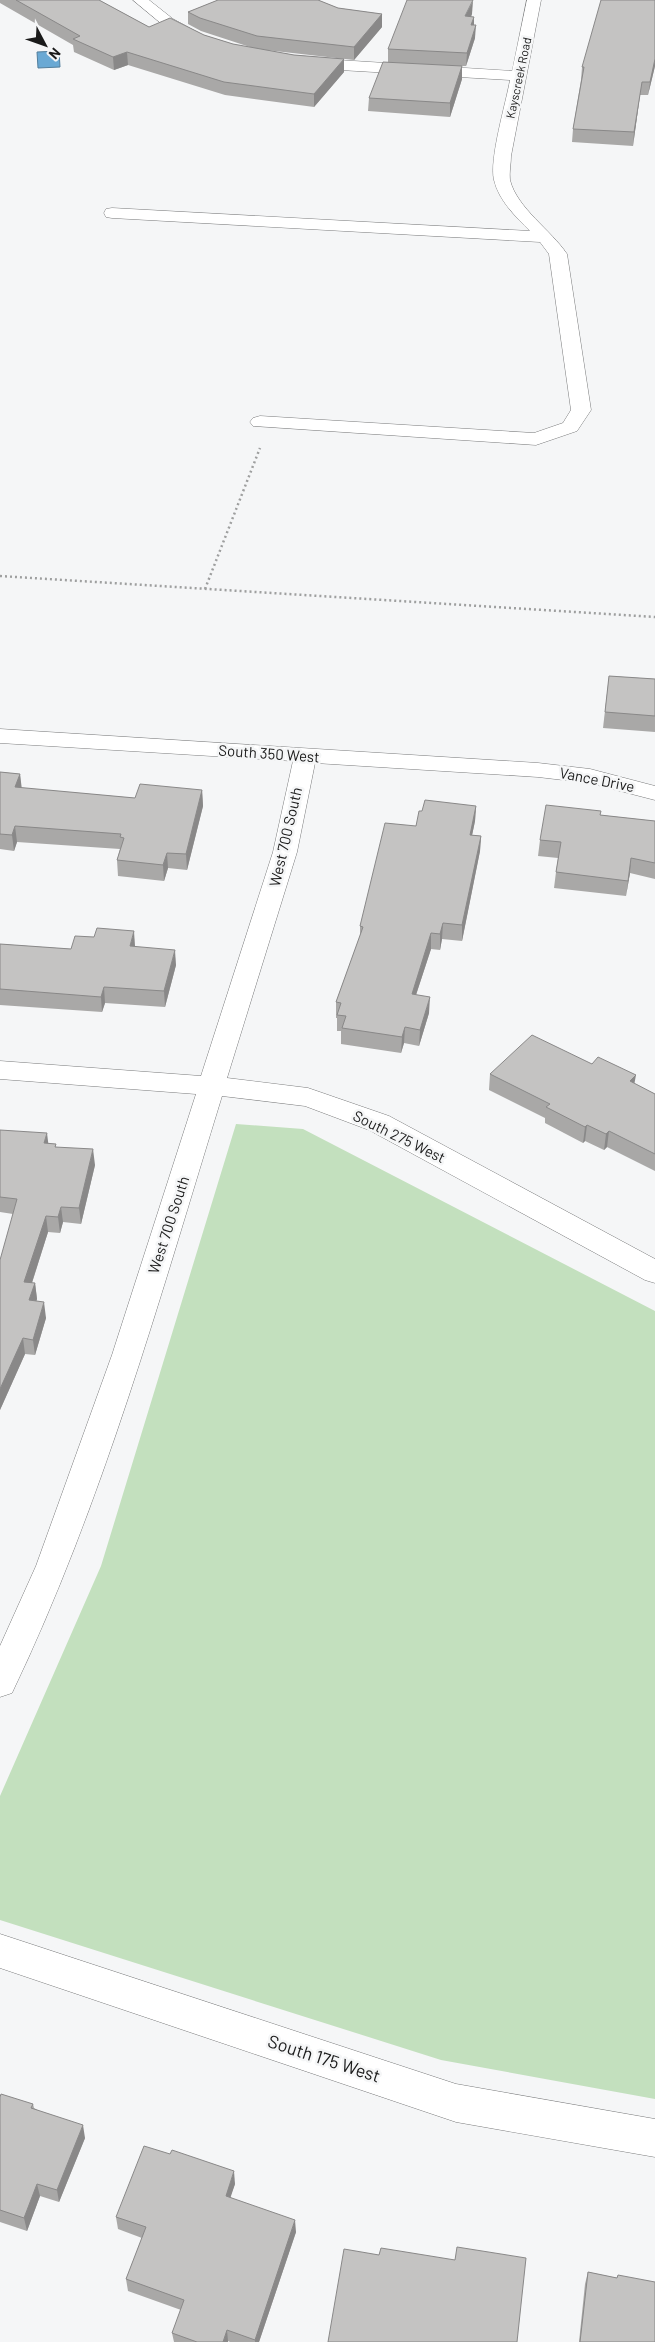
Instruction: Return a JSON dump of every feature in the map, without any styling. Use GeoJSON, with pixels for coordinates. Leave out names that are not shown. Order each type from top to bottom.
{"type":"FeatureCollection","features":[{"type":"Feature","properties":{"kind":"street"},"geometry":{"type":"LineString","coordinates":[[140,0],[168,22],[214,42]]}},
{"type":"Feature","properties":{"kind":"street","name":"Kayscreek Road"},"geometry":{"type":"LineString","coordinates":[[260,422],[536,439],[570,427],[581,410],[558,254],[546,237],[514,203],[502,180],[503,156],[534,0]]}},
{"type":"Feature","properties":{"kind":"street"},"geometry":{"type":"LineString","coordinates":[[289,61],[519,76]]}},
{"type":"Feature","properties":{"kind":"street"},"geometry":{"type":"LineString","coordinates":[[112,213],[546,237]]}},
{"type":"Feature","properties":{"kind":"street","name":"South 350 West"},"geometry":{"type":"LineString","coordinates":[[0,736],[305,757],[538,770]]}},
{"type":"Feature","properties":{"kind":"street","name":"West 700 South"},"geometry":{"type":"LineString","coordinates":[[0,1683],[52,1566],[127,1356],[286,852],[305,757]]}},
{"type":"Feature","properties":{"kind":"street","name":"Vance Drive"},"geometry":{"type":"LineString","coordinates":[[538,770],[590,776],[655,793]]}},
{"type":"Feature","properties":{"kind":"street","name":"South 275 West"},"geometry":{"type":"LineString","coordinates":[[0,1070],[213,1086],[308,1097],[379,1123],[655,1272]]}},
{"type":"Feature","properties":{"kind":"street","name":"South 175 West"},"geometry":{"type":"LineString","coordinates":[[0,1951],[456,2103],[655,2138]]}},
{"type":"Feature","properties":{"kind":"path"},"geometry":{"type":"LineString","coordinates":[[205,589],[260,447]]}},
{"type":"Feature","properties":{"kind":"path"},"geometry":{"type":"LineString","coordinates":[[0,576],[655,617]]}},
{"type":"Feature","properties":{"kind":"green space"},"geometry":{"type":"Polygon","coordinates":[[[236,1124],[303,1129],[655,1311],[655,2099],[441,2060],[0,1920],[0,1796],[101,1566],[236,1124]]]}},
{"type":"Feature","properties":{"kind":"water"},"geometry":{"type":"Polygon","coordinates":[[[59,51],[60,67],[38,68],[37,52],[59,51]]]}},
{"type":"Feature","properties":{"kind":"building"},"geometry":{"type":"Polygon","coordinates":[[[16,0],[99,0],[149,27],[170,18],[204,35],[233,44],[294,55],[344,59],[314,94],[224,82],[127,52],[113,57],[73,39],[80,36],[16,0]]]}},
{"type":"Feature","properties":{"kind":"building"},"geometry":{"type":"Polygon","coordinates":[[[218,0],[318,0],[338,8],[382,14],[354,47],[257,36],[200,18],[188,12],[218,0]]]}},
{"type":"Feature","properties":{"kind":"building"},"geometry":{"type":"Polygon","coordinates":[[[407,0],[473,0],[465,16],[474,17],[471,25],[476,25],[467,53],[388,49],[407,0]]]}},
{"type":"Feature","properties":{"kind":"building"},"geometry":{"type":"Polygon","coordinates":[[[601,0],[655,0],[655,59],[650,82],[642,82],[634,132],[573,129],[584,67],[582,67],[601,0]]]}},
{"type":"Feature","properties":{"kind":"building"},"geometry":{"type":"Polygon","coordinates":[[[383,62],[462,66],[450,103],[369,98],[383,62]]]}},
{"type":"Feature","properties":{"kind":"building"},"geometry":{"type":"Polygon","coordinates":[[[609,676],[655,679],[655,716],[605,712],[609,676]]]}},
{"type":"Feature","properties":{"kind":"building"},"geometry":{"type":"Polygon","coordinates":[[[0,772],[20,774],[15,787],[135,798],[140,784],[202,790],[186,854],[167,853],[163,865],[117,860],[124,838],[120,837],[121,834],[15,826],[12,835],[0,834],[0,772]]]}},
{"type":"Feature","properties":{"kind":"building"},"geometry":{"type":"Polygon","coordinates":[[[425,800],[476,806],[470,835],[481,836],[462,925],[443,923],[440,934],[431,933],[412,994],[430,997],[420,1030],[405,1027],[402,1037],[342,1028],[346,1016],[337,1015],[341,1003],[336,1002],[363,927],[360,926],[385,823],[416,826],[419,811],[422,811],[425,800]]]}},
{"type":"Feature","properties":{"kind":"building"},"geometry":{"type":"Polygon","coordinates":[[[546,805],[601,811],[600,815],[655,821],[655,863],[631,858],[628,881],[556,872],[561,842],[540,840],[546,805]]]}},
{"type":"Feature","properties":{"kind":"building"},"geometry":{"type":"Polygon","coordinates":[[[97,928],[134,931],[130,946],[175,950],[164,991],[104,987],[101,997],[0,989],[0,944],[71,949],[75,936],[94,937],[97,928]]]}},
{"type":"Feature","properties":{"kind":"building"},"geometry":{"type":"Polygon","coordinates":[[[532,1035],[592,1064],[598,1057],[636,1075],[630,1081],[655,1094],[655,1154],[609,1131],[606,1134],[587,1125],[585,1127],[546,1107],[550,1104],[490,1074],[532,1035]]]}},
{"type":"Feature","properties":{"kind":"building"},"geometry":{"type":"Polygon","coordinates":[[[0,1130],[47,1133],[44,1143],[56,1144],[55,1147],[93,1149],[79,1208],[61,1207],[58,1217],[46,1216],[24,1282],[35,1283],[29,1300],[44,1302],[33,1340],[23,1338],[0,1389],[0,1260],[17,1199],[0,1197],[0,1130]]]}},
{"type":"Feature","properties":{"kind":"building"},"geometry":{"type":"Polygon","coordinates":[[[1,2094],[33,2104],[31,2108],[83,2125],[57,2190],[37,2184],[24,2218],[0,2210],[1,2094]]]}},
{"type":"Feature","properties":{"kind":"building"},"geometry":{"type":"Polygon","coordinates":[[[144,2146],[170,2154],[172,2150],[234,2171],[226,2196],[295,2220],[255,2340],[227,2330],[223,2342],[197,2342],[172,2333],[184,2300],[126,2279],[146,2227],[116,2217],[144,2146]]]}},
{"type":"Feature","properties":{"kind":"building"},"geometry":{"type":"Polygon","coordinates":[[[457,2247],[526,2258],[517,2342],[328,2342],[344,2249],[379,2255],[381,2248],[455,2260],[457,2247]]]}},
{"type":"Feature","properties":{"kind":"building"},"geometry":{"type":"Polygon","coordinates":[[[588,2272],[617,2278],[618,2275],[655,2282],[655,2342],[580,2342],[588,2272]]]}}]}
